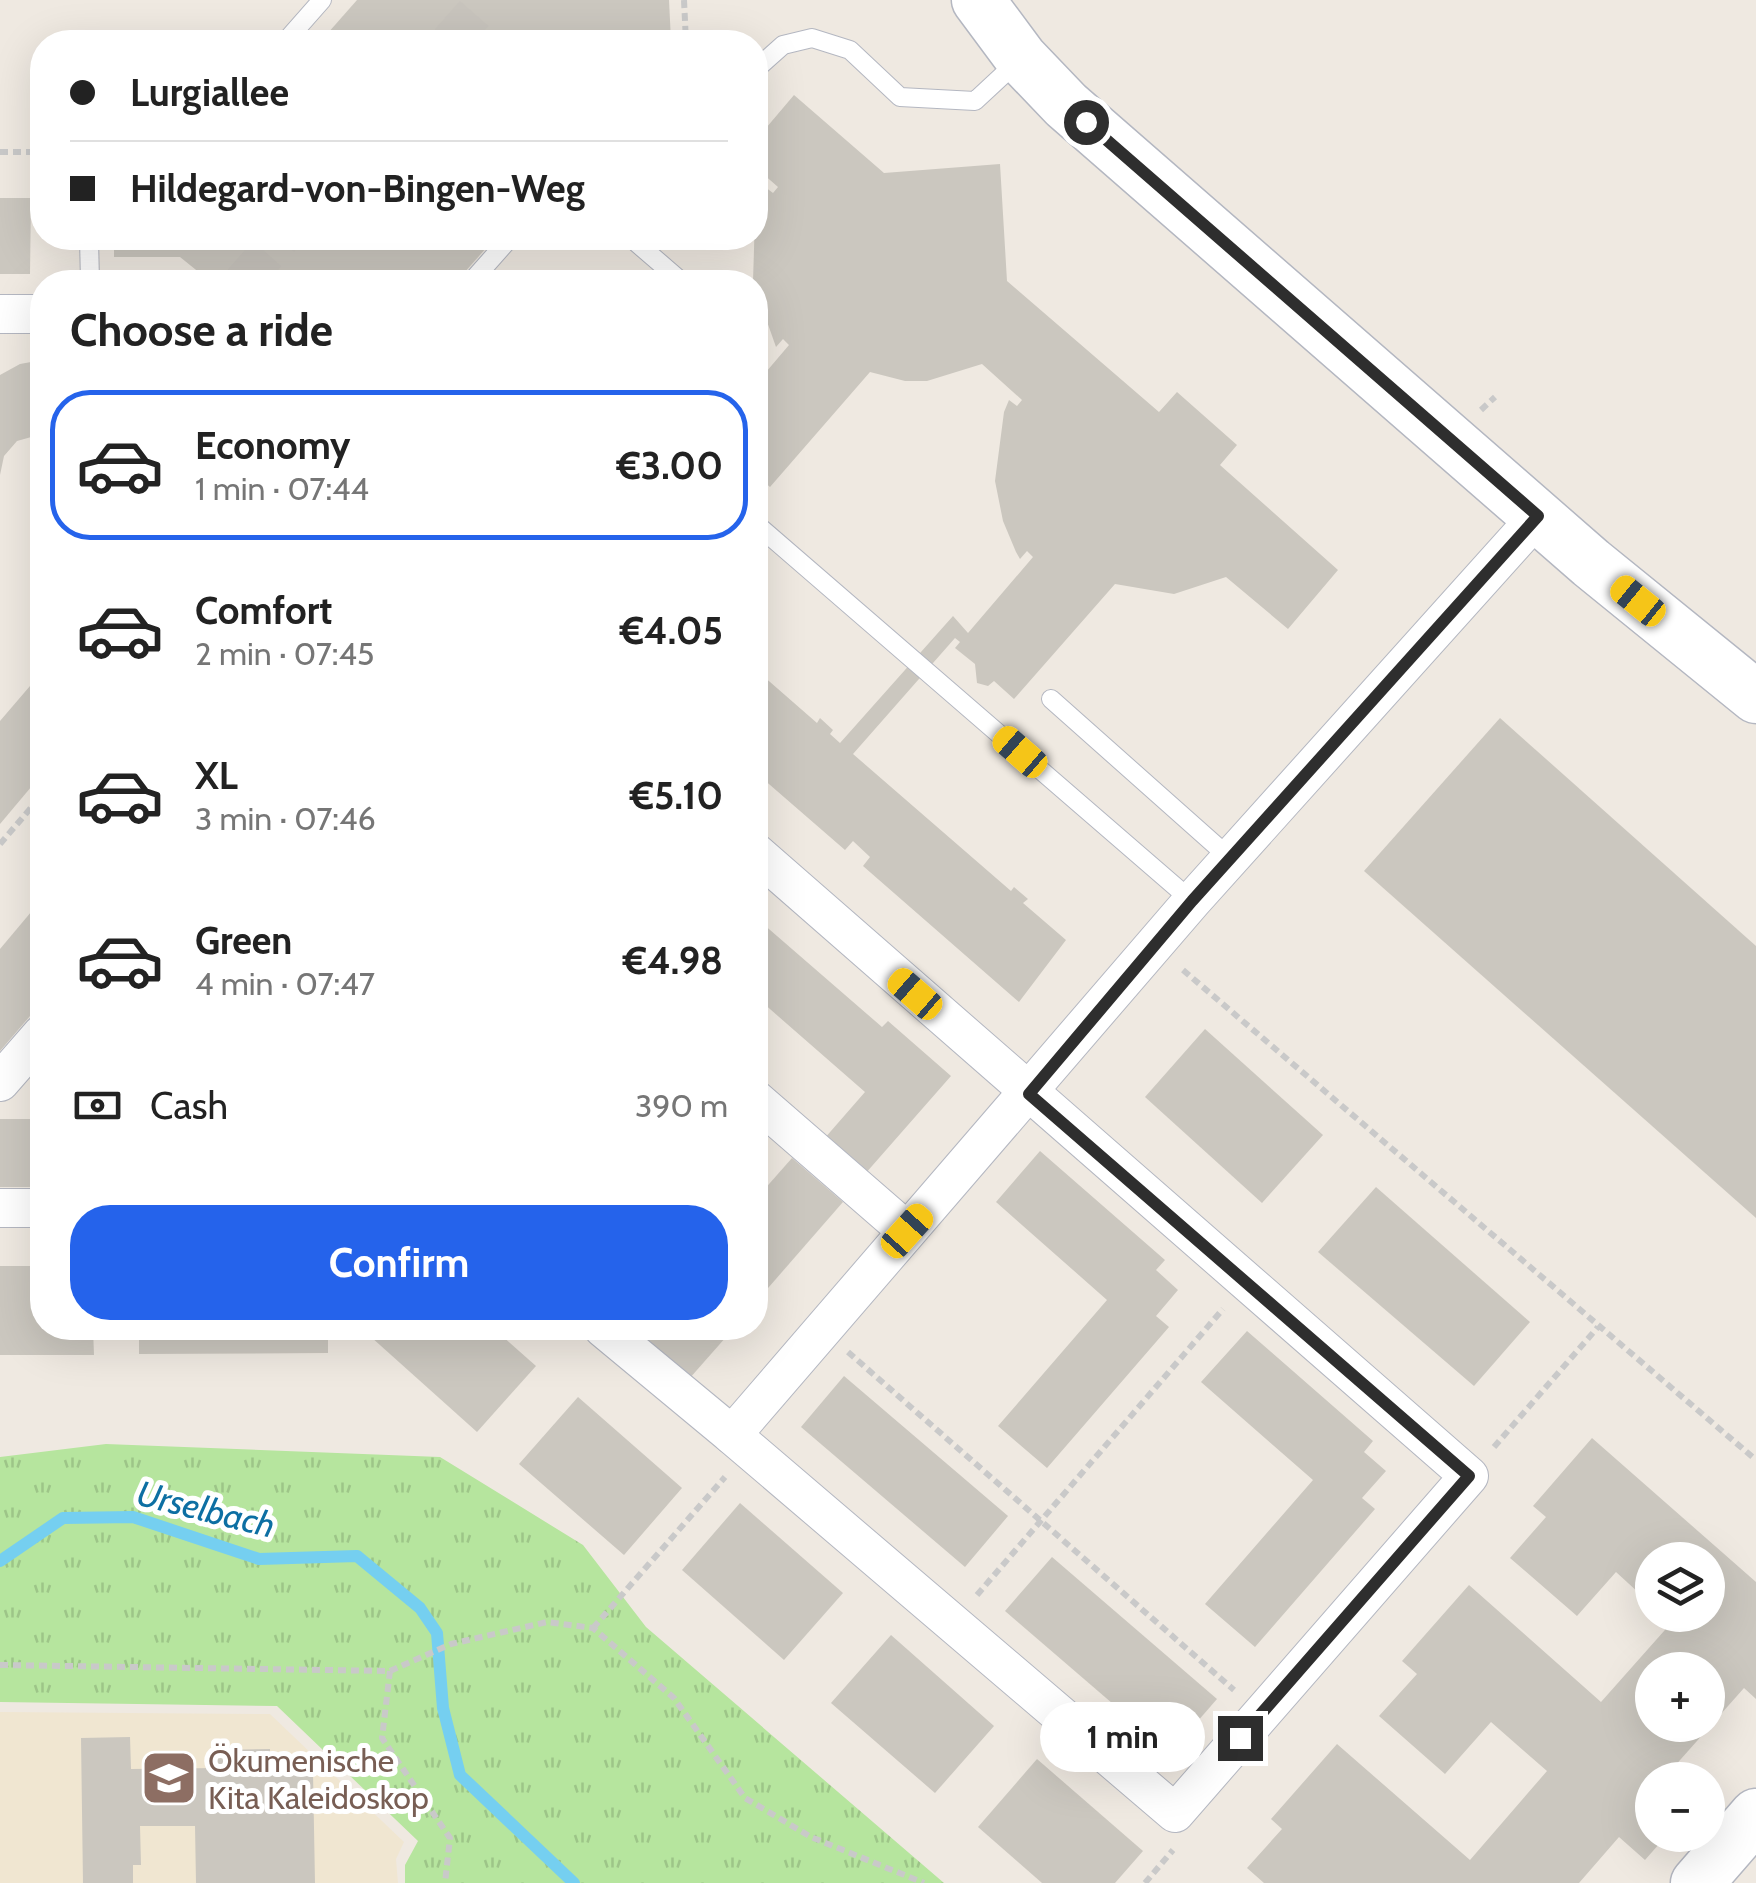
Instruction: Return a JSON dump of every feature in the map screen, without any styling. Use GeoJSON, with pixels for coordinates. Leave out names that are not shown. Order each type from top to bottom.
{"type":"FeatureCollection","features":[{"type":"Feature","properties":{"kind":"street"},"geometry":{"type":"LineString","coordinates":[[978,0],[1021,58],[1106,140],[1538,516],[1756,697]]}},
{"type":"Feature","properties":{"kind":"street"},"geometry":{"type":"LineString","coordinates":[[0,314],[30,314]]}},
{"type":"Feature","properties":{"kind":"street"},"geometry":{"type":"LineString","coordinates":[[740,1442],[821,1328],[1029,1094],[1192,901],[1538,516]]}},
{"type":"Feature","properties":{"kind":"street"},"geometry":{"type":"LineString","coordinates":[[617,1340],[1175,1813],[1469,1476],[768,863]]}},
{"type":"Feature","properties":{"kind":"street"},"geometry":{"type":"LineString","coordinates":[[0,1082],[30,1048]]}},
{"type":"Feature","properties":{"kind":"street"},"geometry":{"type":"LineString","coordinates":[[768,1110],[907,1231]]}},
{"type":"Feature","properties":{"kind":"street"},"geometry":{"type":"LineString","coordinates":[[0,1208],[30,1208]]}},
{"type":"Feature","properties":{"kind":"street"},"geometry":{"type":"LineString","coordinates":[[1696,1883],[1756,1815]]}},
{"type":"Feature","properties":{"kind":"lane"},"geometry":{"type":"LineString","coordinates":[[296,30],[322,0]]}},
{"type":"Feature","properties":{"kind":"lane"},"geometry":{"type":"LineString","coordinates":[[768,58],[783,44],[812,38],[850,50],[900,96],[975,101],[1021,58]]}},
{"type":"Feature","properties":{"kind":"lane"},"geometry":{"type":"LineString","coordinates":[[482,270],[499,250]]}},
{"type":"Feature","properties":{"kind":"lane"},"geometry":{"type":"LineString","coordinates":[[646,250],[668,270]]}},
{"type":"Feature","properties":{"kind":"lane"},"geometry":{"type":"LineString","coordinates":[[768,534],[1192,901]]}},
{"type":"Feature","properties":{"kind":"lane"},"geometry":{"type":"LineString","coordinates":[[1051,700],[1231,859]]}},
{"type":"Feature","properties":{"kind":"path"},"geometry":{"type":"LineString","coordinates":[[684,0],[685,30]]}},
{"type":"Feature","properties":{"kind":"path"},"geometry":{"type":"LineString","coordinates":[[0,152],[30,152]]}},
{"type":"Feature","properties":{"kind":"path"},"geometry":{"type":"LineString","coordinates":[[0,844],[30,810]]}},
{"type":"Feature","properties":{"kind":"path"},"geometry":{"type":"LineString","coordinates":[[1179,966],[1756,1460]]}},
{"type":"Feature","properties":{"kind":"path"},"geometry":{"type":"LineString","coordinates":[[954,1623],[1246,1283]]}},
{"type":"Feature","properties":{"kind":"path"},"geometry":{"type":"LineString","coordinates":[[1469,1476],[1598,1327]]}},
{"type":"Feature","properties":{"kind":"path"},"geometry":{"type":"LineString","coordinates":[[821,1328],[1234,1690]]}},
{"type":"Feature","properties":{"kind":"path"},"geometry":{"type":"LineString","coordinates":[[592,1628],[740,1442]]}},
{"type":"Feature","properties":{"kind":"path"},"geometry":{"type":"LineString","coordinates":[[0,1665],[390,1671],[450,1644],[547,1622],[592,1628],[674,1698],[745,1798],[810,1836],[924,1883]]}},
{"type":"Feature","properties":{"kind":"path"},"geometry":{"type":"LineString","coordinates":[[390,1671],[382,1738],[450,1838],[446,1883]]}},
{"type":"Feature","properties":{"kind":"shaded area","name":"Ökumenische Kita Kaleidoskop"},"geometry":{"type":"Polygon","coordinates":[[[0,1712],[270,1714],[404,1842],[396,1859],[398,1883],[0,1883],[0,1712]]]}},
{"type":"Feature","properties":{"kind":"green space"},"geometry":{"type":"Polygon","coordinates":[[[106,1444],[440,1457],[583,1545],[646,1627],[944,1883],[405,1883],[405,1865],[418,1841],[277,1706],[0,1702],[0,1457],[106,1444]]]}},
{"type":"Feature","properties":{"kind":"building"},"geometry":{"type":"Polygon","coordinates":[[[357,0],[669,0],[670,30],[331,30],[357,0]]]}},
{"type":"Feature","properties":{"kind":"building"},"geometry":{"type":"Polygon","coordinates":[[[794,95],[884,173],[1000,164],[1007,281],[1159,412],[1177,392],[1237,445],[1220,465],[1338,570],[1288,629],[1226,577],[1174,594],[1115,584],[1014,699],[994,681],[988,686],[977,683],[975,664],[955,648],[960,642],[955,638],[853,754],[1011,891],[1014,887],[1028,899],[1023,903],[1066,940],[1019,1002],[863,866],[870,857],[853,841],[845,850],[768,783],[768,680],[817,723],[820,718],[840,743],[953,616],[968,633],[1033,557],[1027,551],[1020,559],[1016,552],[1003,521],[995,481],[1004,412],[1009,400],[1017,406],[1022,400],[982,364],[927,381],[905,381],[870,372],[768,485],[768,370],[789,345],[783,339],[776,347],[768,324],[768,270],[753,270],[754,250],[768,250],[768,189],[773,193],[778,187],[768,178],[768,126],[794,95]]]}},
{"type":"Feature","properties":{"kind":"building"},"geometry":{"type":"Polygon","coordinates":[[[0,198],[30,198],[30,274],[0,274],[0,198]]]}},
{"type":"Feature","properties":{"kind":"building"},"geometry":{"type":"Polygon","coordinates":[[[114,250],[484,250],[467,270],[196,270],[180,257],[114,257],[114,250]]]}},
{"type":"Feature","properties":{"kind":"building"},"geometry":{"type":"Polygon","coordinates":[[[30,362],[30,437],[17,441],[4,456],[0,475],[0,375],[30,362]]]}},
{"type":"Feature","properties":{"kind":"building"},"geometry":{"type":"Polygon","coordinates":[[[30,686],[30,788],[0,824],[0,721],[30,686]]]}},
{"type":"Feature","properties":{"kind":"building"},"geometry":{"type":"Polygon","coordinates":[[[1500,718],[1756,946],[1756,1218],[1364,871],[1500,718]]]}},
{"type":"Feature","properties":{"kind":"building"},"geometry":{"type":"Polygon","coordinates":[[[30,913],[30,1016],[0,1051],[0,949],[30,913]]]}},
{"type":"Feature","properties":{"kind":"building"},"geometry":{"type":"Polygon","coordinates":[[[768,928],[882,1027],[888,1021],[951,1076],[865,1174],[824,1139],[865,1092],[768,1007],[768,928]]]}},
{"type":"Feature","properties":{"kind":"building"},"geometry":{"type":"Polygon","coordinates":[[[1205,1029],[1323,1135],[1262,1203],[1145,1097],[1205,1029]]]}},
{"type":"Feature","properties":{"kind":"building"},"geometry":{"type":"Polygon","coordinates":[[[0,1119],[30,1119],[30,1187],[0,1187],[0,1119]]]}},
{"type":"Feature","properties":{"kind":"building"},"geometry":{"type":"Polygon","coordinates":[[[1040,1151],[1165,1260],[1156,1270],[1178,1290],[1156,1316],[1169,1327],[1047,1468],[998,1426],[1107,1300],[996,1202],[1040,1151]]]}},
{"type":"Feature","properties":{"kind":"building"},"geometry":{"type":"Polygon","coordinates":[[[792,1158],[843,1202],[768,1288],[768,1185],[792,1158]]]}},
{"type":"Feature","properties":{"kind":"building"},"geometry":{"type":"Polygon","coordinates":[[[1376,1187],[1530,1322],[1474,1386],[1318,1252],[1376,1187]]]}},
{"type":"Feature","properties":{"kind":"building"},"geometry":{"type":"Polygon","coordinates":[[[0,1266],[30,1266],[30,1340],[93,1340],[94,1355],[0,1355],[0,1266]]]}},
{"type":"Feature","properties":{"kind":"building"},"geometry":{"type":"Polygon","coordinates":[[[1247,1331],[1373,1441],[1364,1452],[1386,1471],[1362,1498],[1375,1509],[1255,1647],[1205,1604],[1313,1480],[1201,1382],[1247,1331]]]}},
{"type":"Feature","properties":{"kind":"building"},"geometry":{"type":"Polygon","coordinates":[[[139,1340],[328,1340],[328,1353],[139,1354],[139,1340]]]}},
{"type":"Feature","properties":{"kind":"building"},"geometry":{"type":"Polygon","coordinates":[[[374,1340],[507,1340],[536,1366],[477,1432],[374,1340]]]}},
{"type":"Feature","properties":{"kind":"building"},"geometry":{"type":"Polygon","coordinates":[[[645,1340],[723,1340],[689,1379],[645,1340]]]}},
{"type":"Feature","properties":{"kind":"building"},"geometry":{"type":"Polygon","coordinates":[[[844,1376],[1008,1516],[965,1567],[801,1427],[844,1376]]]}},
{"type":"Feature","properties":{"kind":"building"},"geometry":{"type":"Polygon","coordinates":[[[578,1397],[682,1488],[624,1555],[519,1464],[578,1397]]]}},
{"type":"Feature","properties":{"kind":"building"},"geometry":{"type":"Polygon","coordinates":[[[1592,1438],[1710,1542],[1635,1542],[1635,1589],[1616,1572],[1577,1616],[1510,1558],[1546,1517],[1533,1506],[1592,1438]]]}},
{"type":"Feature","properties":{"kind":"building"},"geometry":{"type":"Polygon","coordinates":[[[740,1503],[843,1593],[784,1660],[682,1570],[740,1503]]]}},
{"type":"Feature","properties":{"kind":"building"},"geometry":{"type":"Polygon","coordinates":[[[1725,1555],[1756,1582],[1756,1699],[1744,1688],[1725,1709],[1725,1652],[1645,1652],[1663,1632],[1725,1632],[1725,1555]]]}},
{"type":"Feature","properties":{"kind":"building"},"geometry":{"type":"Polygon","coordinates":[[[1052,1557],[1217,1699],[1170,1753],[1005,1611],[1052,1557]]]}},
{"type":"Feature","properties":{"kind":"building"},"geometry":{"type":"Polygon","coordinates":[[[1469,1585],[1601,1702],[1635,1664],[1635,1742],[1696,1742],[1678,1762],[1635,1762],[1635,1851],[1619,1837],[1579,1883],[1264,1883],[1247,1868],[1282,1829],[1271,1819],[1337,1744],[1470,1860],[1547,1771],[1491,1722],[1445,1774],[1379,1716],[1417,1674],[1402,1661],[1469,1585]]]}},
{"type":"Feature","properties":{"kind":"building"},"geometry":{"type":"Polygon","coordinates":[[[891,1635],[994,1726],[935,1793],[831,1703],[891,1635]]]}},
{"type":"Feature","properties":{"kind":"building"},"geometry":{"type":"Polygon","coordinates":[[[130,1737],[131,1769],[217,1768],[216,1750],[270,1749],[270,1774],[313,1773],[315,1883],[196,1883],[195,1826],[140,1826],[141,1865],[133,1865],[133,1883],[83,1883],[81,1738],[130,1737]]]}},
{"type":"Feature","properties":{"kind":"building"},"geometry":{"type":"Polygon","coordinates":[[[1037,1759],[1143,1851],[1115,1883],[1042,1883],[978,1827],[1037,1759]]]}},
{"type":"Feature","properties":{"kind":"building"},"geometry":{"type":"Polygon","coordinates":[[[1636,1852],[1652,1852],[1645,1860],[1636,1852]]]}},
{"type":"Feature","properties":{"kind":"waterway","name":"Urselbach"},"geometry":{"type":"LineString","coordinates":[[0,1561],[63,1518],[133,1517],[259,1559],[357,1556],[420,1608],[437,1633],[443,1708],[460,1775],[574,1883]]}},
{"type":"Feature","properties":{"kind":"tunnel"},"geometry":{"type":"LineString","coordinates":[[460,30],[486,0]]}},
{"type":"Feature","properties":{"kind":"tunnel"},"geometry":{"type":"LineString","coordinates":[[253,270],[270,250]]}},
{"type":"Feature","properties":{"kind":"place","name":"Ökumenische Kita Kaleidoskop"},"geometry":{"type":"Point","coordinates":[169,1778]}},
{"type":"Feature","properties":{"kind":"route"},"geometry":{"type":"LineString","coordinates":[[1086,122],[1538,516],[1192,901],[1029,1094],[1469,1476],[1240,1738]]}}]}
